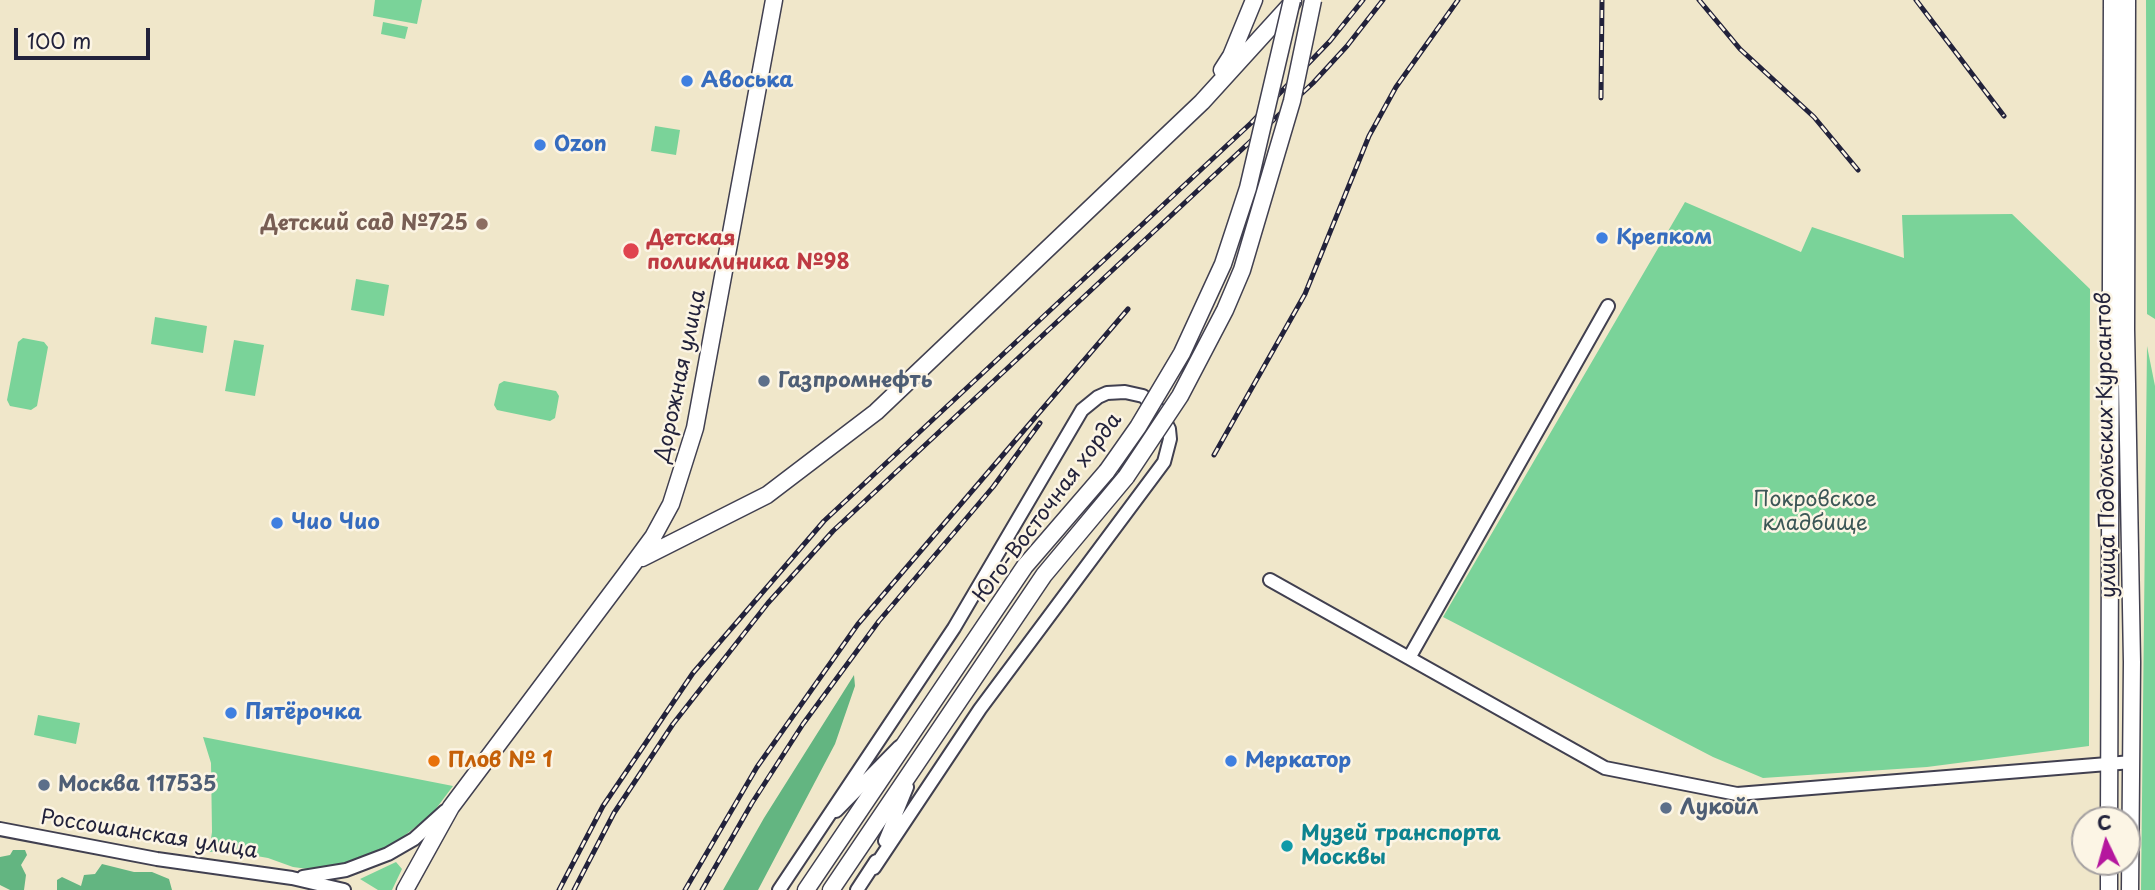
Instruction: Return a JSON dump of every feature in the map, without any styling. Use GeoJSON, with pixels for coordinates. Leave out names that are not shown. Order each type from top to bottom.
{"type":"FeatureCollection","features":[{"type":"Feature","properties":{"kind":"main road","name":"Дорожная улица"},"geometry":{"type":"LineString","coordinates":[[405,890],[451,807],[632,566],[665,517],[695,428],[774,0]]}},
{"type":"Feature","properties":{"kind":"main road"},"geometry":{"type":"LineString","coordinates":[[1202,102],[1231,56],[1254,0]]}},
{"type":"Feature","properties":{"kind":"main road"},"geometry":{"type":"LineString","coordinates":[[632,566],[649,552],[767,495],[876,412],[1202,102],[1293,0]]}},
{"type":"Feature","properties":{"kind":"main road","name":"Юго-Восточная хорда"},"geometry":{"type":"LineString","coordinates":[[806,890],[1025,566],[1107,471],[1138,427],[1182,353],[1223,264],[1248,188],[1293,0]]}},
{"type":"Feature","properties":{"kind":"main road","name":"Юго-Восточная хорда"},"geometry":{"type":"LineString","coordinates":[[831,890],[1044,575],[1126,477],[1181,396],[1225,310],[1242,270],[1288,114],[1313,0]]}},
{"type":"Feature","properties":{"kind":"main road","name":"улица Подольских Курсантов"},"geometry":{"type":"LineString","coordinates":[[2109,806],[2112,0]]}},
{"type":"Feature","properties":{"kind":"main road","name":"улица Подольских Курсантов"},"geometry":{"type":"LineString","coordinates":[[2127,0],[2126,329],[2132,762],[2130,890]]}},
{"type":"Feature","properties":{"kind":"main road"},"geometry":{"type":"LineString","coordinates":[[665,517],[666,527],[673,533],[685,535]]}},
{"type":"Feature","properties":{"kind":"main road"},"geometry":{"type":"LineString","coordinates":[[653,537],[666,539],[685,535]]}},
{"type":"Feature","properties":{"kind":"street"},"geometry":{"type":"LineString","coordinates":[[1409,658],[1608,306]]}},
{"type":"Feature","properties":{"kind":"street"},"geometry":{"type":"LineString","coordinates":[[779,890],[954,628],[1082,410],[1107,393],[1125,392],[1143,396],[1160,411],[1169,429],[1168,451],[1164,462],[981,709],[857,890]]}},
{"type":"Feature","properties":{"kind":"street"},"geometry":{"type":"LineString","coordinates":[[1270,580],[1605,768],[1737,794],[2132,762]]}},
{"type":"Feature","properties":{"kind":"street"},"geometry":{"type":"LineString","coordinates":[[820,825],[863,786],[879,764],[907,740]]}},
{"type":"Feature","properties":{"kind":"street"},"geometry":{"type":"LineString","coordinates":[[874,868],[902,796],[927,751]]}},
{"type":"Feature","properties":{"kind":"street","name":"Россошанская улица"},"geometry":{"type":"LineString","coordinates":[[292,878],[346,870],[388,854],[414,839],[451,807]]}},
{"type":"Feature","properties":{"kind":"street","name":"Россошанская улица"},"geometry":{"type":"LineString","coordinates":[[0,829],[157,859],[292,878],[344,890]]}},
{"type":"Feature","properties":{"kind":"green space"},"geometry":{"type":"Polygon","coordinates":[[[375,0],[422,0],[417,24],[373,16],[375,0]]]}},
{"type":"Feature","properties":{"kind":"green space"},"geometry":{"type":"Polygon","coordinates":[[[2146,0],[2155,0],[2155,319],[2147,314],[2146,0]]]}},
{"type":"Feature","properties":{"kind":"green space"},"geometry":{"type":"Polygon","coordinates":[[[383,22],[408,27],[405,39],[381,34],[383,22]]]}},
{"type":"Feature","properties":{"kind":"green space"},"geometry":{"type":"Polygon","coordinates":[[[655,126],[680,130],[676,155],[651,151],[655,126]]]}},
{"type":"Feature","properties":{"kind":"green space","name":"Покровское кладбище"},"geometry":{"type":"Polygon","coordinates":[[[1685,202],[1801,252],[1812,227],[1904,258],[1902,215],[2012,214],[2090,289],[2089,746],[1927,767],[1763,778],[1713,757],[1443,617],[1685,202]]]}},
{"type":"Feature","properties":{"kind":"green space"},"geometry":{"type":"Polygon","coordinates":[[[356,279],[389,285],[384,316],[351,310],[356,279]]]}},
{"type":"Feature","properties":{"kind":"green space"},"geometry":{"type":"Polygon","coordinates":[[[155,317],[207,326],[203,353],[151,344],[155,317]]]}},
{"type":"Feature","properties":{"kind":"green space"},"geometry":{"type":"Polygon","coordinates":[[[23,338],[44,342],[48,347],[37,406],[31,410],[10,406],[7,400],[18,342],[23,338]]]}},
{"type":"Feature","properties":{"kind":"green space"},"geometry":{"type":"Polygon","coordinates":[[[234,340],[264,345],[255,396],[225,391],[234,340]]]}},
{"type":"Feature","properties":{"kind":"green space"},"geometry":{"type":"Polygon","coordinates":[[[2147,346],[2155,386],[2155,890],[2141,890],[2147,346]]]}},
{"type":"Feature","properties":{"kind":"green space"},"geometry":{"type":"Polygon","coordinates":[[[504,381],[556,391],[559,396],[555,418],[550,421],[497,410],[494,405],[499,384],[504,381]]]}},
{"type":"Feature","properties":{"kind":"green space"},"geometry":{"type":"Polygon","coordinates":[[[854,675],[855,686],[835,744],[758,890],[723,890],[764,818],[854,675]]]}},
{"type":"Feature","properties":{"kind":"green space"},"geometry":{"type":"Polygon","coordinates":[[[38,715],[80,723],[76,744],[34,735],[38,715]]]}},
{"type":"Feature","properties":{"kind":"green space"},"geometry":{"type":"Polygon","coordinates":[[[203,737],[453,786],[432,814],[395,843],[346,865],[323,871],[293,867],[268,858],[228,851],[209,852],[212,832],[211,763],[203,737]]]}},
{"type":"Feature","properties":{"kind":"green space"},"geometry":{"type":"Polygon","coordinates":[[[13,850],[25,850],[27,855],[21,865],[26,875],[24,890],[10,890],[0,885],[0,857],[10,855],[13,850]]]}},
{"type":"Feature","properties":{"kind":"green space"},"geometry":{"type":"Polygon","coordinates":[[[396,862],[402,869],[392,890],[378,890],[360,879],[396,862]]]}},
{"type":"Feature","properties":{"kind":"green space"},"geometry":{"type":"Polygon","coordinates":[[[102,864],[134,872],[152,872],[169,879],[172,890],[57,890],[57,880],[62,877],[81,886],[84,875],[95,874],[102,864]]]}},
{"type":"Feature","properties":{"kind":"railway"},"geometry":{"type":"LineString","coordinates":[[559,890],[603,806],[693,673],[824,521],[1251,123],[1330,41],[1363,0]]}},
{"type":"Feature","properties":{"kind":"railway"},"geometry":{"type":"LineString","coordinates":[[574,890],[614,813],[673,724],[768,603],[833,531],[1313,83],[1347,46],[1383,0]]}},
{"type":"Feature","properties":{"kind":"railway"},"geometry":{"type":"LineString","coordinates":[[1214,455],[1305,294],[1369,136],[1396,87],[1458,0]]}},
{"type":"Feature","properties":{"kind":"railway"},"geometry":{"type":"LineString","coordinates":[[1601,98],[1602,0]]}},
{"type":"Feature","properties":{"kind":"railway"},"geometry":{"type":"LineString","coordinates":[[1699,0],[1740,49],[1814,117],[1858,170]]}},
{"type":"Feature","properties":{"kind":"railway"},"geometry":{"type":"LineString","coordinates":[[1916,0],[2004,116]]}},
{"type":"Feature","properties":{"kind":"railway"},"geometry":{"type":"LineString","coordinates":[[685,890],[757,767],[858,624],[1128,309]]}},
{"type":"Feature","properties":{"kind":"railway"},"geometry":{"type":"LineString","coordinates":[[702,890],[752,803],[803,724],[879,621],[993,487],[1040,423]]}},
{"type":"Feature","properties":{"kind":"place","name":"Авоська"},"geometry":{"type":"Point","coordinates":[687,81]}},
{"type":"Feature","properties":{"kind":"place","name":"Ozon"},"geometry":{"type":"Point","coordinates":[540,145]}},
{"type":"Feature","properties":{"kind":"place","name":"Детский сад №725"},"geometry":{"type":"Point","coordinates":[482,224]}},
{"type":"Feature","properties":{"kind":"place","name":"Крепком"},"geometry":{"type":"Point","coordinates":[1602,238]}},
{"type":"Feature","properties":{"kind":"place","name":"Детская поликлиника №98"},"geometry":{"type":"Point","coordinates":[631,251]}},
{"type":"Feature","properties":{"kind":"place","name":"Газпромнефть"},"geometry":{"type":"Point","coordinates":[764,381]}},
{"type":"Feature","properties":{"kind":"place","name":"Чио Чио"},"geometry":{"type":"Point","coordinates":[277,523]}},
{"type":"Feature","properties":{"kind":"place","name":"Пятёрочка"},"geometry":{"type":"Point","coordinates":[231,713]}},
{"type":"Feature","properties":{"kind":"place","name":"Плов № 1"},"geometry":{"type":"Point","coordinates":[434,761]}},
{"type":"Feature","properties":{"kind":"place","name":"Меркатор"},"geometry":{"type":"Point","coordinates":[1231,761]}},
{"type":"Feature","properties":{"kind":"place","name":"Москва 117535"},"geometry":{"type":"Point","coordinates":[44,785]}},
{"type":"Feature","properties":{"kind":"place","name":"Лукойл"},"geometry":{"type":"Point","coordinates":[1666,808]}},
{"type":"Feature","properties":{"kind":"place","name":"Музей транспорта Москвы"},"geometry":{"type":"Point","coordinates":[1287,846]}}]}
